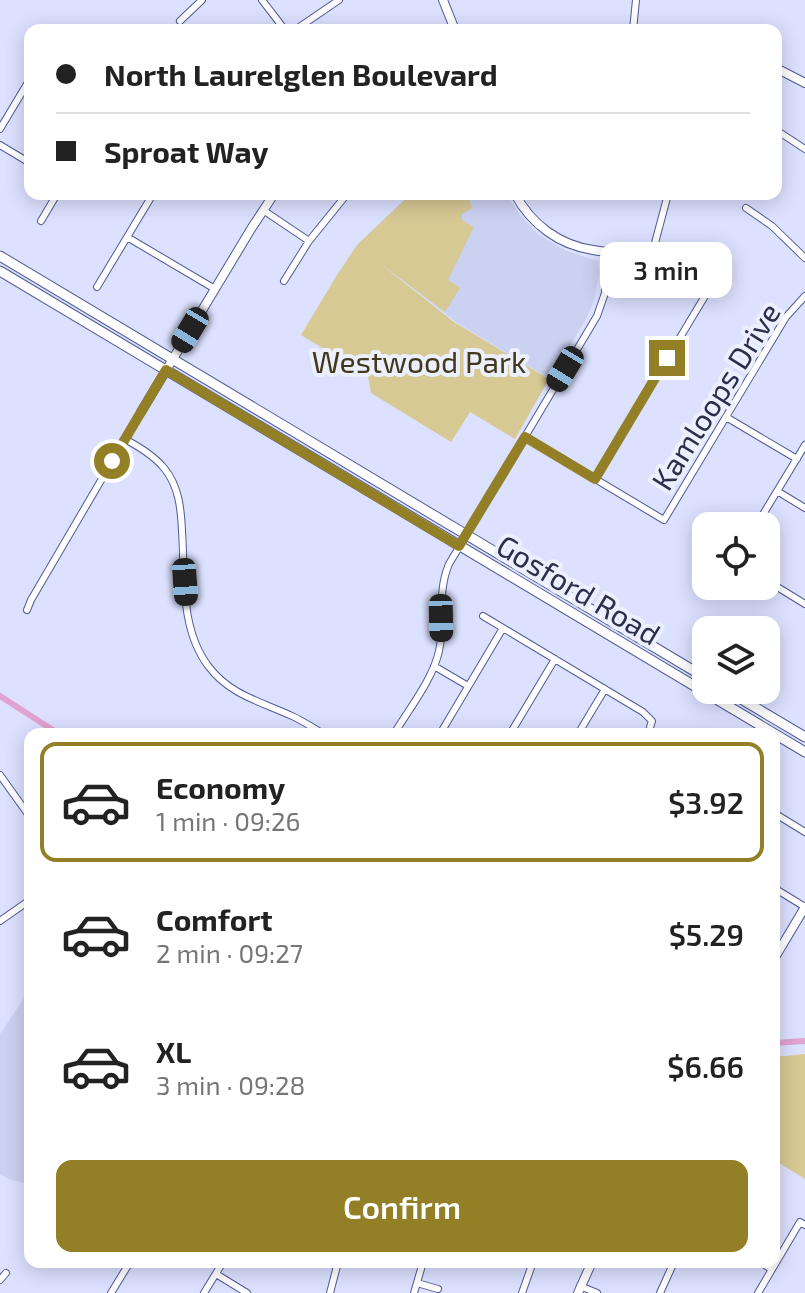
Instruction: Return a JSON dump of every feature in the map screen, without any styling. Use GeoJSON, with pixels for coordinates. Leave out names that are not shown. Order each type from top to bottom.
{"type":"FeatureCollection","features":[{"type":"Feature","properties":{"kind":"main road","name":"Gosford Road"},"geometry":{"type":"LineString","coordinates":[[0,256],[692,670]]}},
{"type":"Feature","properties":{"kind":"main road","name":"Gosford Road"},"geometry":{"type":"LineString","coordinates":[[0,271],[765,728]]}},
{"type":"Feature","properties":{"kind":"main road"},"geometry":{"type":"LineString","coordinates":[[750,704],[805,737]]}},
{"type":"Feature","properties":{"kind":"main road","name":"Gosford Road"},"geometry":{"type":"LineString","coordinates":[[780,737],[805,752]]}},
{"type":"Feature","properties":{"kind":"street"},"geometry":{"type":"LineString","coordinates":[[180,21],[202,0]]}},
{"type":"Feature","properties":{"kind":"street"},"geometry":{"type":"LineString","coordinates":[[262,0],[280,24]]}},
{"type":"Feature","properties":{"kind":"street"},"geometry":{"type":"LineString","coordinates":[[304,24],[339,0]]}},
{"type":"Feature","properties":{"kind":"street"},"geometry":{"type":"LineString","coordinates":[[443,0],[453,24]]}},
{"type":"Feature","properties":{"kind":"street"},"geometry":{"type":"LineString","coordinates":[[631,24],[636,0]]}},
{"type":"Feature","properties":{"kind":"street"},"geometry":{"type":"LineString","coordinates":[[782,71],[805,83]]}},
{"type":"Feature","properties":{"kind":"street"},"geometry":{"type":"LineString","coordinates":[[0,129],[24,89]]}},
{"type":"Feature","properties":{"kind":"street"},"geometry":{"type":"LineString","coordinates":[[782,134],[805,149]]}},
{"type":"Feature","properties":{"kind":"street"},"geometry":{"type":"LineString","coordinates":[[0,145],[24,159]]}},
{"type":"Feature","properties":{"kind":"street"},"geometry":{"type":"LineString","coordinates":[[41,221],[53,200]]}},
{"type":"Feature","properties":{"kind":"street"},"geometry":{"type":"LineString","coordinates":[[97,287],[149,200]]}},
{"type":"Feature","properties":{"kind":"street"},"geometry":{"type":"LineString","coordinates":[[27,610],[172,359],[270,200]]}},
{"type":"Feature","properties":{"kind":"street"},"geometry":{"type":"LineString","coordinates":[[284,281],[309,241],[342,200]]}},
{"type":"Feature","properties":{"kind":"street"},"geometry":{"type":"LineString","coordinates":[[519,200],[531,217],[551,234],[583,249],[651,258],[681,269],[711,286],[595,479],[525,437]]}},
{"type":"Feature","properties":{"kind":"street"},"geometry":{"type":"LineString","coordinates":[[651,258],[666,200]]}},
{"type":"Feature","properties":{"kind":"street"},"geometry":{"type":"LineString","coordinates":[[746,208],[772,226],[805,258]]}},
{"type":"Feature","properties":{"kind":"street"},"geometry":{"type":"LineString","coordinates":[[263,210],[309,241]]}},
{"type":"Feature","properties":{"kind":"street"},"geometry":{"type":"LineString","coordinates":[[127,237],[215,289]]}},
{"type":"Feature","properties":{"kind":"street"},"geometry":{"type":"LineString","coordinates":[[398,728],[434,666],[441,637],[442,585],[449,564],[597,316],[605,293],[607,252]]}},
{"type":"Feature","properties":{"kind":"street","name":"Kamloops Drive"},"geometry":{"type":"LineString","coordinates":[[595,479],[664,520],[786,317],[805,296]]}},
{"type":"Feature","properties":{"kind":"street"},"geometry":{"type":"LineString","coordinates":[[726,417],[797,459]]}},
{"type":"Feature","properties":{"kind":"street"},"geometry":{"type":"LineString","coordinates":[[125,439],[155,459],[176,488],[181,509],[187,614],[192,636],[202,657],[218,678],[239,693],[313,728]]}},
{"type":"Feature","properties":{"kind":"street"},"geometry":{"type":"LineString","coordinates":[[764,512],[805,445]]}},
{"type":"Feature","properties":{"kind":"street"},"geometry":{"type":"LineString","coordinates":[[777,491],[805,508]]}},
{"type":"Feature","properties":{"kind":"street"},"geometry":{"type":"LineString","coordinates":[[780,589],[805,604]]}},
{"type":"Feature","properties":{"kind":"street"},"geometry":{"type":"LineString","coordinates":[[483,616],[643,712],[652,721],[650,728]]}},
{"type":"Feature","properties":{"kind":"street"},"geometry":{"type":"LineString","coordinates":[[444,728],[503,628]]}},
{"type":"Feature","properties":{"kind":"street"},"geometry":{"type":"LineString","coordinates":[[514,728],[555,659]]}},
{"type":"Feature","properties":{"kind":"street"},"geometry":{"type":"LineString","coordinates":[[434,666],[468,686]]}},
{"type":"Feature","properties":{"kind":"street"},"geometry":{"type":"LineString","coordinates":[[582,728],[605,689]]}},
{"type":"Feature","properties":{"kind":"street"},"geometry":{"type":"LineString","coordinates":[[0,775],[24,809]]}},
{"type":"Feature","properties":{"kind":"street"},"geometry":{"type":"LineString","coordinates":[[780,817],[805,832]]}},
{"type":"Feature","properties":{"kind":"street"},"geometry":{"type":"LineString","coordinates":[[780,892],[805,907],[780,949]]}},
{"type":"Feature","properties":{"kind":"street"},"geometry":{"type":"LineString","coordinates":[[0,921],[24,904]]}},
{"type":"Feature","properties":{"kind":"street"},"geometry":{"type":"LineString","coordinates":[[780,1256],[802,1223]]}},
{"type":"Feature","properties":{"kind":"street"},"geometry":{"type":"LineString","coordinates":[[111,1293],[126,1268]]}},
{"type":"Feature","properties":{"kind":"street"},"geometry":{"type":"LineString","coordinates":[[204,1293],[220,1268]]}},
{"type":"Feature","properties":{"kind":"street"},"geometry":{"type":"LineString","coordinates":[[330,1293],[336,1268]]}},
{"type":"Feature","properties":{"kind":"street"},"geometry":{"type":"LineString","coordinates":[[414,1293],[421,1268]]}},
{"type":"Feature","properties":{"kind":"street"},"geometry":{"type":"LineString","coordinates":[[522,1293],[531,1268]]}},
{"type":"Feature","properties":{"kind":"street"},"geometry":{"type":"LineString","coordinates":[[589,1268],[579,1290],[597,1293]]}},
{"type":"Feature","properties":{"kind":"street"},"geometry":{"type":"LineString","coordinates":[[660,1293],[671,1268]]}},
{"type":"Feature","properties":{"kind":"street"},"geometry":{"type":"LineString","coordinates":[[758,1293],[771,1269]]}},
{"type":"Feature","properties":{"kind":"street"},"geometry":{"type":"LineString","coordinates":[[0,1280],[6,1273]]}},
{"type":"Feature","properties":{"kind":"street"},"geometry":{"type":"LineString","coordinates":[[216,1274],[247,1293]]}},
{"type":"Feature","properties":{"kind":"street"},"geometry":{"type":"LineString","coordinates":[[417,1283],[438,1289]]}},
{"type":"Feature","properties":{"kind":"shaded area"},"geometry":{"type":"Polygon","coordinates":[[[404,200],[511,200],[538,234],[564,250],[598,261],[599,274],[594,301],[586,319],[550,379],[456,322],[357,245],[404,200]]]}},
{"type":"Feature","properties":{"kind":"shaded area"},"geometry":{"type":"Polygon","coordinates":[[[24,998],[24,1183],[0,1174],[0,1034],[24,998]]]}},
{"type":"Feature","properties":{"kind":"green space","name":"Westwood Park"},"geometry":{"type":"Polygon","coordinates":[[[405,200],[469,200],[472,208],[462,214],[462,220],[474,227],[448,280],[460,288],[445,312],[378,262],[454,322],[549,379],[515,439],[470,412],[451,442],[371,393],[368,376],[301,335],[357,245],[405,200]]]}},
{"type":"Feature","properties":{"kind":"green space"},"geometry":{"type":"Polygon","coordinates":[[[805,1054],[805,1179],[780,1164],[780,1056],[805,1054]]]}},
{"type":"Feature","properties":{"kind":"waterway"},"geometry":{"type":"LineString","coordinates":[[0,696],[50,728]]}},
{"type":"Feature","properties":{"kind":"waterway"},"geometry":{"type":"LineString","coordinates":[[780,1043],[805,1041]]}},
{"type":"Feature","properties":{"kind":"route"},"geometry":{"type":"LineString","coordinates":[[112,461],[166,370],[459,546],[525,437],[595,479],[667,358]]}}]}
